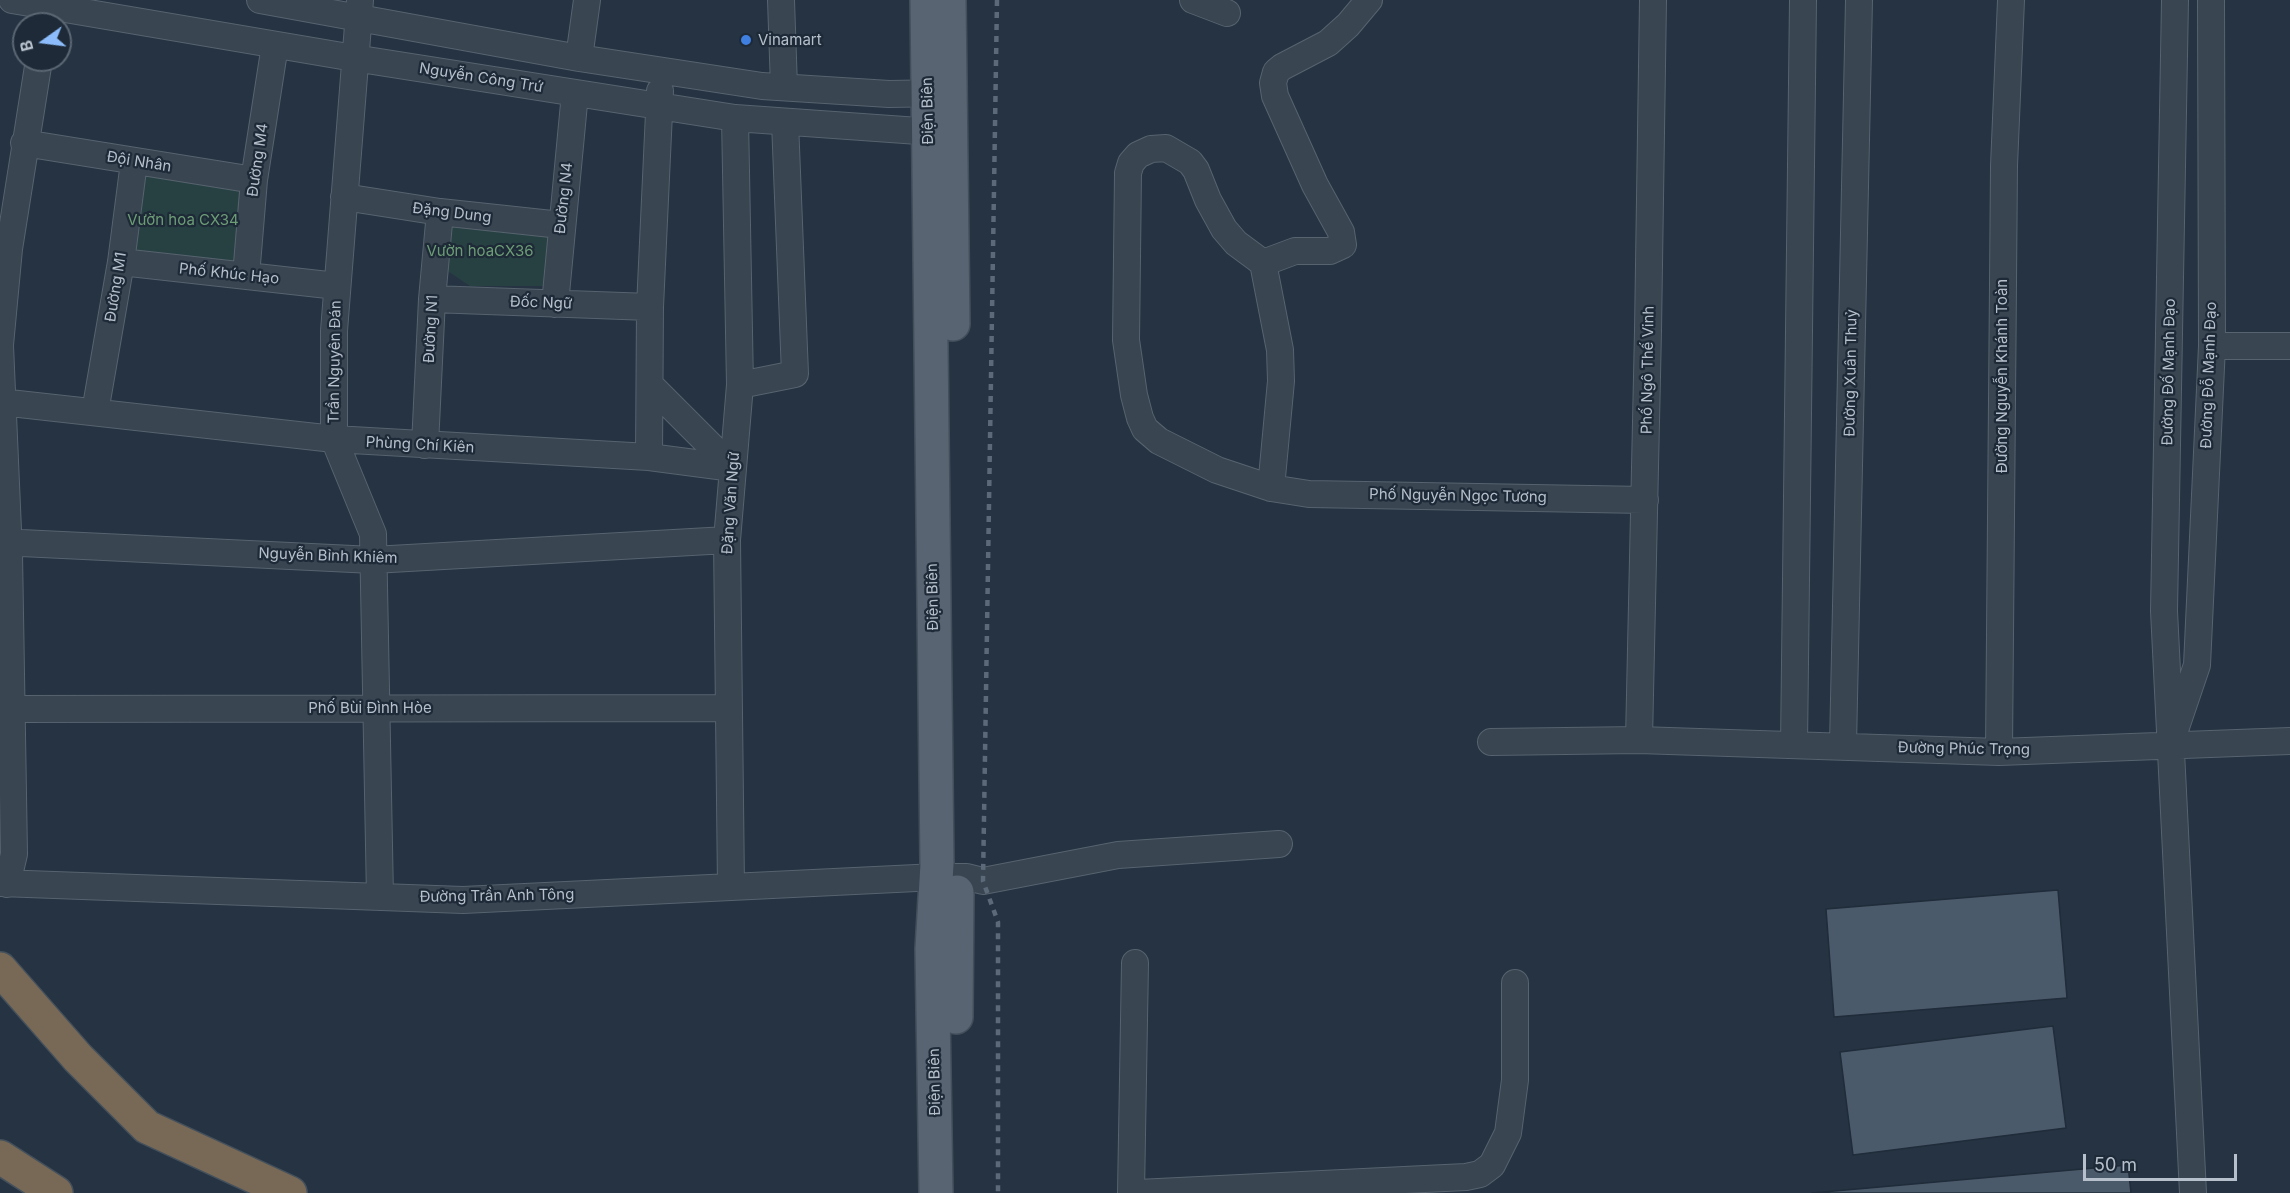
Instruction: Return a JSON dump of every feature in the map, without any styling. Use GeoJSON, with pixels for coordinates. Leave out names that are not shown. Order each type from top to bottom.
{"type":"FeatureCollection","features":[{"type":"Feature","properties":{"kind":"highway"},"geometry":{"type":"LineString","coordinates":[[0,969],[78,1058],[147,1127],[290,1193]]}},
{"type":"Feature","properties":{"kind":"highway"},"geometry":{"type":"LineString","coordinates":[[0,1157],[54,1193]]}},
{"type":"Feature","properties":{"kind":"highway"},"geometry":{"type":"LineString","coordinates":[[0,1167],[54,1193]]}},
{"type":"Feature","properties":{"kind":"main road","name":"Điện Biên"},"geometry":{"type":"LineString","coordinates":[[927,0],[939,93],[940,132],[947,877],[956,1193]]}},
{"type":"Feature","properties":{"kind":"main road","name":"Điện Biên"},"geometry":{"type":"LineString","coordinates":[[939,93],[949,0]]}},
{"type":"Feature","properties":{"kind":"main road","name":"Điện Biên"},"geometry":{"type":"LineString","coordinates":[[936,1193],[932,949],[947,877]]}},
{"type":"Feature","properties":{"kind":"street","name":"Nguyễn Công Trứ"},"geometry":{"type":"LineString","coordinates":[[12,0],[48,10],[735,118],[940,132]]}},
{"type":"Feature","properties":{"kind":"street"},"geometry":{"type":"LineString","coordinates":[[260,0],[359,10],[579,58],[762,86],[939,93]]}},
{"type":"Feature","properties":{"kind":"street"},"geometry":{"type":"LineString","coordinates":[[579,58],[587,0]]}},
{"type":"Feature","properties":{"kind":"street"},"geometry":{"type":"LineString","coordinates":[[781,0],[784,87]]}},
{"type":"Feature","properties":{"kind":"street"},"geometry":{"type":"LineString","coordinates":[[1193,0],[1227,13]]}},
{"type":"Feature","properties":{"kind":"street"},"geometry":{"type":"LineString","coordinates":[[1271,488],[1281,370],[1280,350],[1263,263],[1295,251],[1330,251],[1342,244],[1341,232],[1315,185],[1275,96],[1273,83],[1276,72],[1328,43],[1348,25],[1369,0]]}},
{"type":"Feature","properties":{"kind":"street","name":"Phố Ngô Thế Vinh"},"geometry":{"type":"LineString","coordinates":[[1639,740],[1653,0]]}},
{"type":"Feature","properties":{"kind":"street"},"geometry":{"type":"LineString","coordinates":[[1794,745],[1803,0]]}},
{"type":"Feature","properties":{"kind":"street","name":"Đường Xuân Thuỷ"},"geometry":{"type":"LineString","coordinates":[[1843,746],[1859,0]]}},
{"type":"Feature","properties":{"kind":"street","name":"Đường Nguyễn Khánh Toàn"},"geometry":{"type":"LineString","coordinates":[[1999,752],[2004,166],[2011,0]]}},
{"type":"Feature","properties":{"kind":"street","name":"Đường Đố Mạnh Đạo"},"geometry":{"type":"LineString","coordinates":[[2175,0],[2164,611],[2193,1193]]}},
{"type":"Feature","properties":{"kind":"street","name":"Đường Đỗ Mạnh Đạo"},"geometry":{"type":"LineString","coordinates":[[2170,745],[2197,665],[2212,345],[2211,0]]}},
{"type":"Feature","properties":{"kind":"street","name":"Trần Nguyên Đán"},"geometry":{"type":"LineString","coordinates":[[359,10],[334,331],[334,439],[373,534],[374,708],[380,897]]}},
{"type":"Feature","properties":{"kind":"street","name":"Đường M4"},"geometry":{"type":"LineString","coordinates":[[246,276],[254,180],[275,45]]}},
{"type":"Feature","properties":{"kind":"street"},"geometry":{"type":"LineString","coordinates":[[4,883],[14,854],[12,709],[4,542],[0,345],[4,249],[37,72]]}},
{"type":"Feature","properties":{"kind":"street"},"geometry":{"type":"LineString","coordinates":[[649,457],[650,307],[661,72]]}},
{"type":"Feature","properties":{"kind":"street","name":"Đường N4"},"geometry":{"type":"LineString","coordinates":[[555,304],[575,93]]}},
{"type":"Feature","properties":{"kind":"street","name":"Đặng Văn Ngữ"},"geometry":{"type":"LineString","coordinates":[[731,887],[727,540],[740,385],[735,118]]}},
{"type":"Feature","properties":{"kind":"street"},"geometry":{"type":"LineString","coordinates":[[740,385],[795,374],[785,122]]}},
{"type":"Feature","properties":{"kind":"street","name":"Đội Nhân"},"geometry":{"type":"LineString","coordinates":[[24,143],[254,180]]}},
{"type":"Feature","properties":{"kind":"street","name":"Phố Nguyễn Ngọc Tương"},"geometry":{"type":"LineString","coordinates":[[1263,263],[1236,243],[1224,229],[1208,200],[1197,170],[1181,155],[1166,148],[1151,149],[1138,155],[1131,163],[1128,173],[1126,340],[1134,395],[1140,418],[1145,429],[1159,441],[1217,470],[1271,488],[1309,494],[1645,500]]}},
{"type":"Feature","properties":{"kind":"street","name":"Đường M1"},"geometry":{"type":"LineString","coordinates":[[95,412],[121,262],[134,162]]}},
{"type":"Feature","properties":{"kind":"street","name":"Đặng Dung"},"geometry":{"type":"LineString","coordinates":[[344,197],[440,212],[561,225]]}},
{"type":"Feature","properties":{"kind":"street","name":"Đường N1"},"geometry":{"type":"LineString","coordinates":[[425,445],[432,299],[440,212]]}},
{"type":"Feature","properties":{"kind":"street","name":"Phố Khúc Hạo"},"geometry":{"type":"LineString","coordinates":[[121,262],[337,286]]}},
{"type":"Feature","properties":{"kind":"street","name":"Đốc Ngữ"},"geometry":{"type":"LineString","coordinates":[[432,299],[650,307]]}},
{"type":"Feature","properties":{"kind":"street"},"geometry":{"type":"LineString","coordinates":[[2212,345],[2290,346]]}},
{"type":"Feature","properties":{"kind":"street"},"geometry":{"type":"LineString","coordinates":[[650,385],[733,468]]}},
{"type":"Feature","properties":{"kind":"street","name":"Phùng Chí Kiên"},"geometry":{"type":"LineString","coordinates":[[1,402],[334,439],[649,457],[733,468]]}},
{"type":"Feature","properties":{"kind":"street","name":"Nguyễn Bỉnh Khiêm"},"geometry":{"type":"LineString","coordinates":[[4,542],[373,560],[727,540]]}},
{"type":"Feature","properties":{"kind":"street","name":"Phố Bùi Đình Hòe"},"geometry":{"type":"LineString","coordinates":[[12,709],[729,708]]}},
{"type":"Feature","properties":{"kind":"street","name":"Đường Phúc Trọng"},"geometry":{"type":"LineString","coordinates":[[1491,742],[1639,740],[1999,752],[2290,741]]}},
{"type":"Feature","properties":{"kind":"street","name":"Đường Trần Anh Tông"},"geometry":{"type":"LineString","coordinates":[[4,883],[463,900],[947,877],[967,877],[983,881],[1118,855],[1279,844]]}},
{"type":"Feature","properties":{"kind":"street"},"geometry":{"type":"LineString","coordinates":[[1131,1193],[1135,963]]}},
{"type":"Feature","properties":{"kind":"street"},"geometry":{"type":"LineString","coordinates":[[1138,1193],[1466,1177],[1480,1174],[1492,1165],[1508,1133],[1515,1080],[1515,983]]}},
{"type":"Feature","properties":{"kind":"green space","name":"Vườn hoa CX34"},"geometry":{"type":"Polygon","coordinates":[[[144,174],[248,190],[244,254],[233,263],[134,254],[144,174]]]}},
{"type":"Feature","properties":{"kind":"green space","name":"Vườn hoaCX36"},"geometry":{"type":"Polygon","coordinates":[[[440,212],[561,225],[554,286],[470,286],[446,270],[440,212]]]}},
{"type":"Feature","properties":{"kind":"building"},"geometry":{"type":"Polygon","coordinates":[[[2058,890],[2067,998],[1834,1017],[1826,909],[2058,890]]]}},
{"type":"Feature","properties":{"kind":"building"},"geometry":{"type":"Polygon","coordinates":[[[2053,1026],[2066,1128],[1853,1155],[1840,1052],[2053,1026]]]}},
{"type":"Feature","properties":{"kind":"building"},"geometry":{"type":"Polygon","coordinates":[[[2128,1165],[2131,1193],[1812,1193],[2128,1165]]]}},
{"type":"Feature","properties":{"kind":"railway"},"geometry":{"type":"LineString","coordinates":[[997,0],[983,881],[998,922],[998,1193]]}},
{"type":"Feature","properties":{"kind":"place","name":"Vinamart"},"geometry":{"type":"Point","coordinates":[746,40]}}]}
